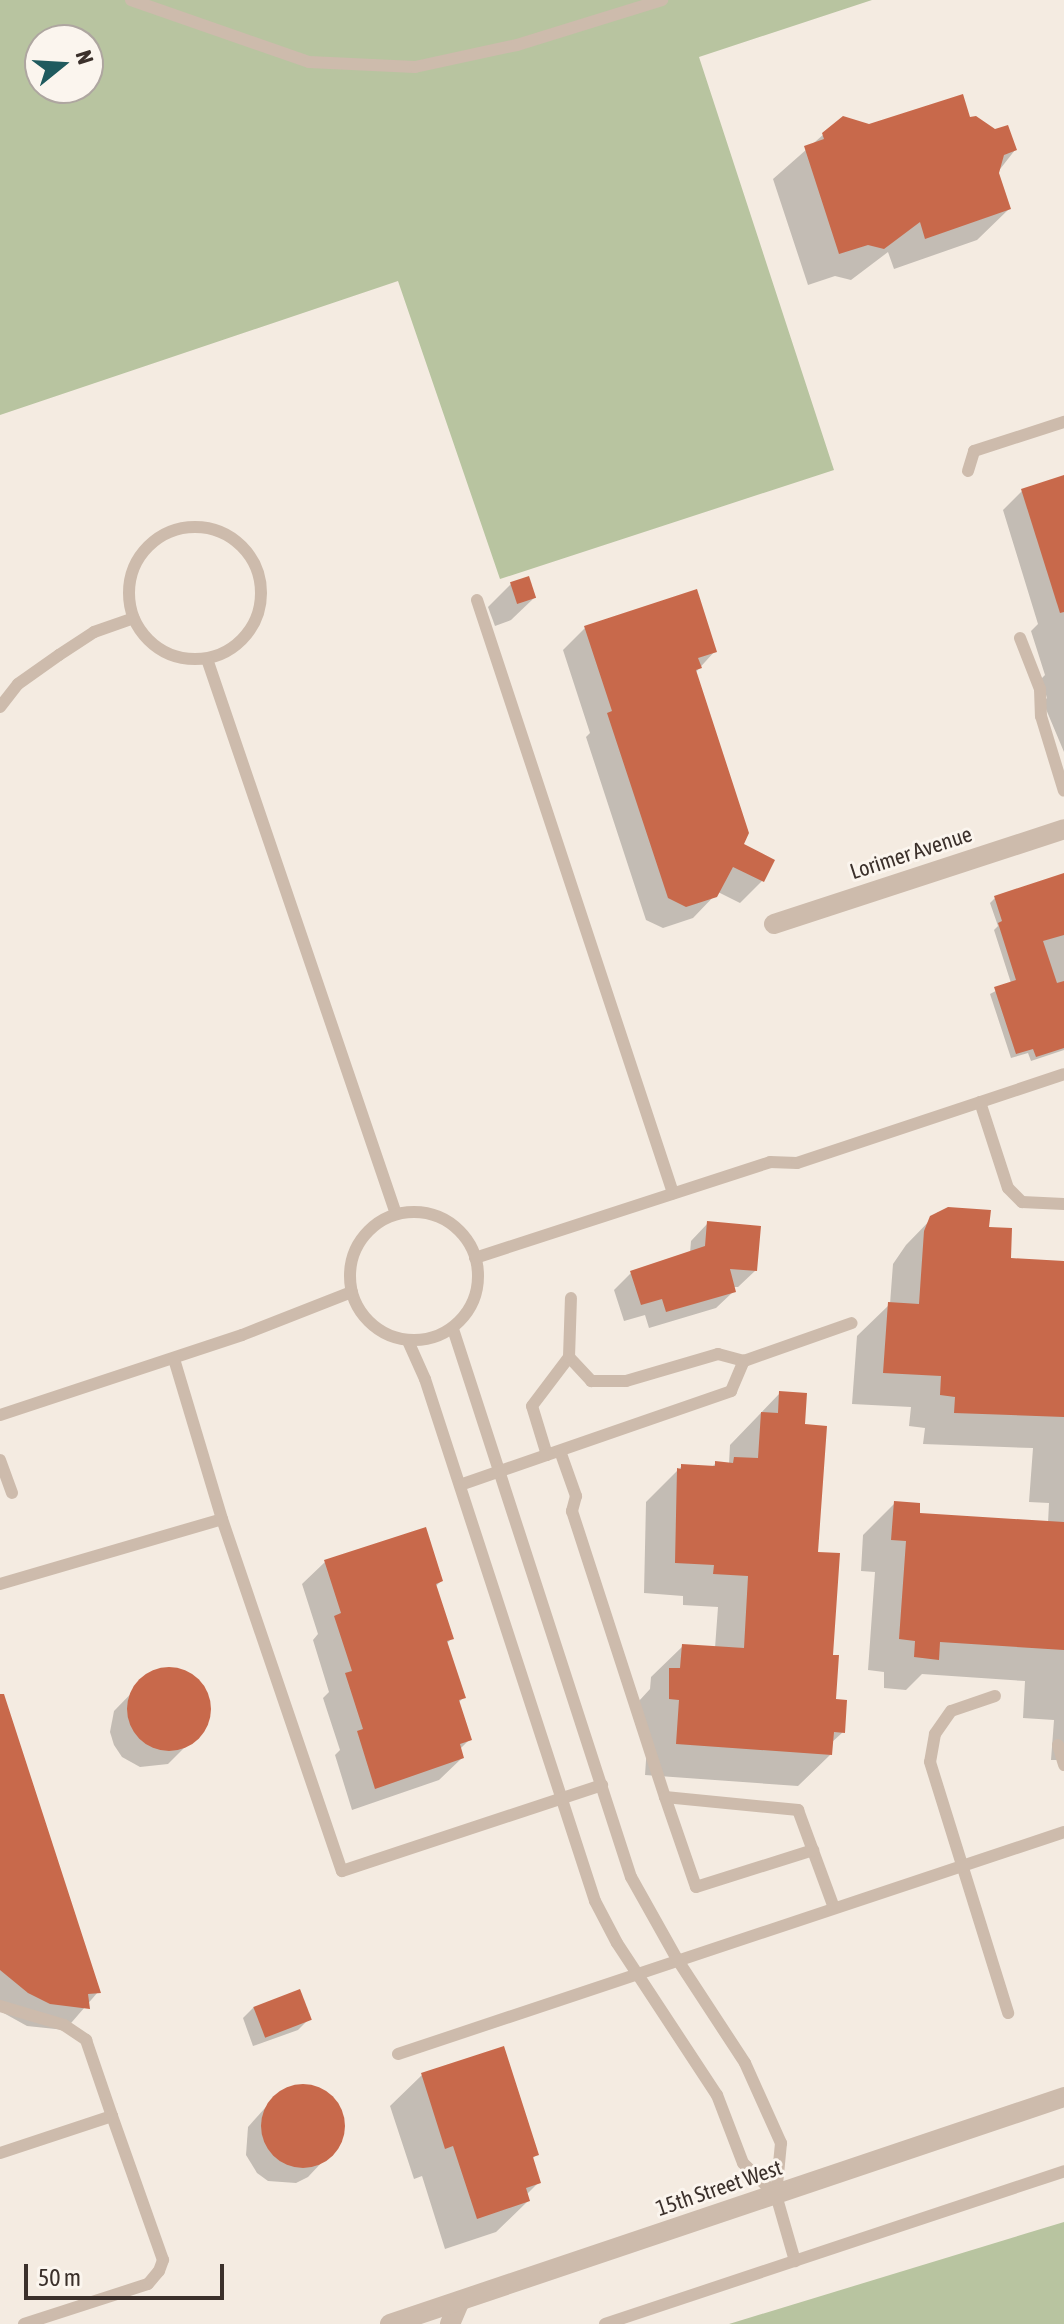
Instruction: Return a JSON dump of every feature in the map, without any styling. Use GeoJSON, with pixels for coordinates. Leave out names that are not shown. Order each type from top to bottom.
{"type":"FeatureCollection","features":[{"type":"Feature","properties":{"kind":"street","name":"Lorimer Avenue"},"geometry":{"type":"LineString","coordinates":[[774,924],[1064,829]]}},
{"type":"Feature","properties":{"kind":"street","name":"15th Street West"},"geometry":{"type":"LineString","coordinates":[[390,2324],[1064,2097]]}},
{"type":"Feature","properties":{"kind":"street"},"geometry":{"type":"LineString","coordinates":[[450,2324],[460,2301]]}},
{"type":"Feature","properties":{"kind":"lane"},"geometry":{"type":"LineString","coordinates":[[131,0],[309,62],[415,67],[517,45],[662,0]]}},
{"type":"Feature","properties":{"kind":"lane"},"geometry":{"type":"LineString","coordinates":[[968,471],[974,451],[1064,422]]}},
{"type":"Feature","properties":{"kind":"lane"},"geometry":{"type":"LineString","coordinates":[[194,527],[225,534],[239,543],[258,569],[261,602],[249,633],[237,645],[207,659],[177,658],[163,652],[151,643],[134,618],[129,602],[133,571],[151,544],[178,529],[194,527]]}},
{"type":"Feature","properties":{"kind":"lane"},"geometry":{"type":"LineString","coordinates":[[477,600],[673,1193]]}},
{"type":"Feature","properties":{"kind":"lane"},"geometry":{"type":"LineString","coordinates":[[0,707],[18,684],[59,655],[94,632],[134,618]]}},
{"type":"Feature","properties":{"kind":"lane"},"geometry":{"type":"LineString","coordinates":[[1020,638],[1040,689],[1041,716],[1064,791]]}},
{"type":"Feature","properties":{"kind":"lane"},"geometry":{"type":"LineString","coordinates":[[207,659],[396,1214]]}},
{"type":"Feature","properties":{"kind":"lane"},"geometry":{"type":"LineString","coordinates":[[475,1258],[770,1162],[797,1163],[1064,1074]]}},
{"type":"Feature","properties":{"kind":"lane"},"geometry":{"type":"LineString","coordinates":[[980,1102],[1008,1188],[1022,1202],[1064,1204]]}},
{"type":"Feature","properties":{"kind":"lane"},"geometry":{"type":"LineString","coordinates":[[412,1211],[444,1219],[467,1239],[475,1258],[479,1280],[472,1307],[453,1329],[439,1337],[408,1341],[393,1337],[366,1320],[352,1292],[352,1260],[358,1244],[374,1226],[396,1214],[412,1211]]}},
{"type":"Feature","properties":{"kind":"lane"},"geometry":{"type":"LineString","coordinates":[[0,1415],[174,1359],[352,1292]]}},
{"type":"Feature","properties":{"kind":"lane"},"geometry":{"type":"LineString","coordinates":[[571,1298],[569,1357],[532,1406],[576,1496],[572,1511],[696,1887],[813,1850]]}},
{"type":"Feature","properties":{"kind":"lane"},"geometry":{"type":"LineString","coordinates":[[569,1357],[591,1381],[626,1381],[718,1354],[744,1361],[852,1323]]}},
{"type":"Feature","properties":{"kind":"lane"},"geometry":{"type":"LineString","coordinates":[[453,1329],[631,1877],[677,1959],[745,2063],[781,2143],[776,2195],[795,2261]]}},
{"type":"Feature","properties":{"kind":"lane"},"geometry":{"type":"LineString","coordinates":[[408,1341],[425,1379],[595,1901],[617,1943],[717,2095],[743,2163],[776,2195]]}},
{"type":"Feature","properties":{"kind":"lane"},"geometry":{"type":"LineString","coordinates":[[174,1359],[222,1519],[342,1871],[602,1785]]}},
{"type":"Feature","properties":{"kind":"lane"},"geometry":{"type":"LineString","coordinates":[[460,1485],[731,1391],[744,1361]]}},
{"type":"Feature","properties":{"kind":"lane"},"geometry":{"type":"LineString","coordinates":[[0,1460],[12,1493]]}},
{"type":"Feature","properties":{"kind":"lane"},"geometry":{"type":"LineString","coordinates":[[0,1584],[222,1519]]}},
{"type":"Feature","properties":{"kind":"lane"},"geometry":{"type":"LineString","coordinates":[[995,1696],[951,1711],[935,1734],[930,1762],[1008,2013]]}},
{"type":"Feature","properties":{"kind":"lane"},"geometry":{"type":"LineString","coordinates":[[1058,1745],[1064,1765]]}},
{"type":"Feature","properties":{"kind":"lane"},"geometry":{"type":"LineString","coordinates":[[665,1797],[798,1810],[834,1908]]}},
{"type":"Feature","properties":{"kind":"lane"},"geometry":{"type":"LineString","coordinates":[[398,2054],[1064,1832]]}},
{"type":"Feature","properties":{"kind":"lane"},"geometry":{"type":"LineString","coordinates":[[0,2006],[64,2025],[86,2040],[163,2260],[159,2271],[148,2284],[24,2324]]}},
{"type":"Feature","properties":{"kind":"lane"},"geometry":{"type":"LineString","coordinates":[[0,2153],[112,2116]]}},
{"type":"Feature","properties":{"kind":"lane"},"geometry":{"type":"LineString","coordinates":[[605,2324],[1064,2171]]}},
{"type":"Feature","properties":{"kind":"green space"},"geometry":{"type":"Polygon","coordinates":[[[0,0],[872,0],[699,57],[834,470],[500,579],[398,281],[0,415],[0,0]]]}},
{"type":"Feature","properties":{"kind":"green space"},"geometry":{"type":"Polygon","coordinates":[[[1064,2222],[1064,2324],[729,2324],[1064,2222]]]}},
{"type":"Feature","properties":{"kind":"building"},"geometry":{"type":"Polygon","coordinates":[[[963,94],[970,117],[976,116],[995,129],[1008,125],[1017,150],[1004,155],[999,173],[1011,209],[925,239],[920,222],[884,249],[868,245],[839,254],[804,146],[824,139],[822,133],[843,116],[869,124],[963,94]]]}},
{"type":"Feature","properties":{"kind":"building"},"geometry":{"type":"Polygon","coordinates":[[[1064,475],[1064,612],[1060,613],[1021,489],[1064,475]]]}},
{"type":"Feature","properties":{"kind":"building"},"geometry":{"type":"Polygon","coordinates":[[[529,576],[536,598],[517,604],[510,582],[529,576]]]}},
{"type":"Feature","properties":{"kind":"building"},"geometry":{"type":"Polygon","coordinates":[[[697,589],[717,652],[698,658],[702,668],[696,670],[749,833],[744,844],[775,860],[764,882],[733,867],[717,897],[686,907],[668,898],[607,713],[612,711],[584,626],[697,589]]]}},
{"type":"Feature","properties":{"kind":"building"},"geometry":{"type":"Polygon","coordinates":[[[1064,873],[1064,935],[1043,941],[1057,983],[1064,981],[1064,1048],[1036,1057],[1033,1049],[1016,1054],[994,987],[1016,980],[998,923],[1002,921],[994,896],[1064,873]]]}},
{"type":"Feature","properties":{"kind":"building"},"geometry":{"type":"Polygon","coordinates":[[[948,1207],[991,1210],[989,1227],[1012,1228],[1011,1258],[1064,1261],[1064,1417],[954,1413],[955,1397],[940,1395],[941,1376],[883,1373],[888,1302],[919,1304],[924,1231],[930,1216],[948,1207]]]}},
{"type":"Feature","properties":{"kind":"building"},"geometry":{"type":"Polygon","coordinates":[[[707,1221],[761,1226],[757,1271],[730,1269],[736,1292],[666,1312],[662,1299],[641,1305],[630,1271],[705,1246],[707,1221]]]}},
{"type":"Feature","properties":{"kind":"building"},"geometry":{"type":"Polygon","coordinates":[[[779,1391],[807,1393],[805,1424],[827,1426],[818,1552],[840,1553],[833,1655],[839,1655],[836,1699],[847,1700],[845,1733],[834,1732],[832,1755],[676,1744],[679,1700],[669,1699],[669,1668],[680,1668],[682,1644],[744,1648],[748,1576],[713,1574],[714,1565],[675,1563],[677,1468],[681,1469],[681,1464],[715,1466],[715,1461],[733,1463],[734,1457],[758,1458],[761,1412],[778,1413],[779,1391]]]}},
{"type":"Feature","properties":{"kind":"building"},"geometry":{"type":"Polygon","coordinates":[[[894,1501],[920,1503],[920,1513],[1064,1522],[1064,1650],[940,1642],[939,1660],[914,1657],[915,1641],[899,1639],[906,1541],[891,1540],[894,1501]]]}},
{"type":"Feature","properties":{"kind":"building"},"geometry":{"type":"Polygon","coordinates":[[[426,1527],[443,1581],[436,1584],[454,1639],[447,1641],[466,1698],[459,1700],[472,1740],[460,1744],[464,1758],[375,1789],[357,1731],[363,1729],[345,1673],[352,1671],[334,1616],[341,1613],[324,1560],[426,1527]]]}},
{"type":"Feature","properties":{"kind":"building"},"geometry":{"type":"Polygon","coordinates":[[[169,1667],[185,1670],[199,1679],[208,1693],[211,1709],[208,1725],[199,1739],[185,1748],[169,1751],[153,1748],[139,1739],[130,1725],[127,1709],[130,1693],[139,1679],[153,1670],[169,1667]]]}},
{"type":"Feature","properties":{"kind":"building"},"geometry":{"type":"Polygon","coordinates":[[[0,1694],[4,1694],[101,1993],[88,1994],[90,2009],[50,2004],[28,1993],[0,1970],[0,1694]]]}},
{"type":"Feature","properties":{"kind":"building"},"geometry":{"type":"Polygon","coordinates":[[[300,1989],[312,2020],[265,2038],[253,2007],[300,1989]]]}},
{"type":"Feature","properties":{"kind":"building"},"geometry":{"type":"Polygon","coordinates":[[[504,2046],[539,2155],[533,2157],[541,2183],[526,2188],[530,2201],[477,2219],[453,2146],[445,2149],[421,2073],[504,2046]]]}},
{"type":"Feature","properties":{"kind":"building"},"geometry":{"type":"Polygon","coordinates":[[[303,2084],[319,2087],[333,2096],[342,2110],[345,2126],[342,2142],[333,2156],[319,2165],[303,2168],[287,2165],[273,2156],[264,2142],[261,2126],[264,2110],[273,2096],[287,2087],[303,2084]]]}}]}
